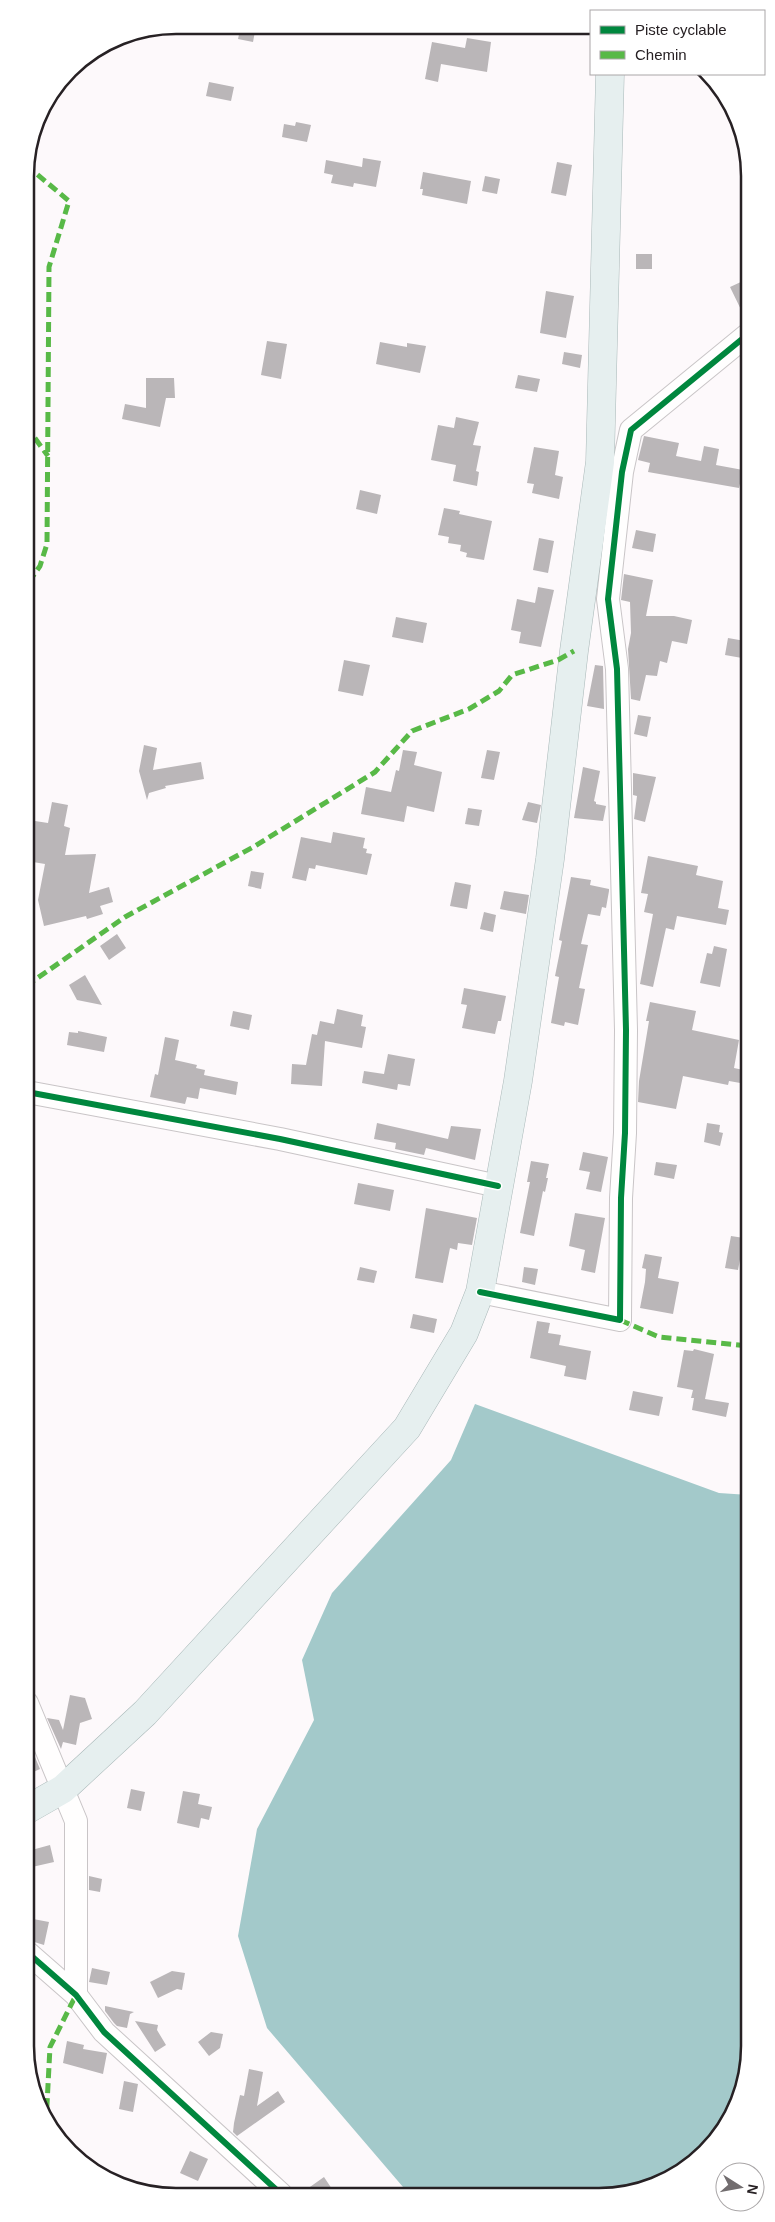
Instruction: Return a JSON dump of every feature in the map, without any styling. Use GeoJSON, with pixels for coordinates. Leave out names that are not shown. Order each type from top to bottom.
{"type":"FeatureCollection","features":[{"type":"Feature","properties":{"kind":"main road"},"geometry":{"type":"LineString","coordinates":[[34,1806],[63,1789],[145,1713],[407,1428],[464,1333],[480,1292],[518,1082],[546,888],[578,619],[600,462],[610,75]]}},
{"type":"Feature","properties":{"kind":"street"},"geometry":{"type":"LineString","coordinates":[[602,400],[620,431],[624,434],[630,433],[741,340]]}},
{"type":"Feature","properties":{"kind":"street"},"geometry":{"type":"LineString","coordinates":[[480,1292],[620,1320],[621,1198],[625,1133],[626,1030],[616,669],[608,596],[622,472],[630,433]]}},
{"type":"Feature","properties":{"kind":"street"},"geometry":{"type":"LineString","coordinates":[[585,574],[592,561],[622,472]]}},
{"type":"Feature","properties":{"kind":"street"},"geometry":{"type":"LineString","coordinates":[[578,619],[612,627]]}},
{"type":"Feature","properties":{"kind":"street"},"geometry":{"type":"LineString","coordinates":[[34,1093],[280,1139],[498,1186]]}},
{"type":"Feature","properties":{"kind":"street"},"geometry":{"type":"LineString","coordinates":[[34,1718],[74,1815],[76,1826],[76,1995]]}},
{"type":"Feature","properties":{"kind":"street"},"geometry":{"type":"LineString","coordinates":[[34,1958],[76,1995],[104,2032],[274,2188]]}},
{"type":"Feature","properties":{"kind":"water"},"geometry":{"type":"Polygon","coordinates":[[[475,1404],[719,1493],[741,1494],[741,2056],[739,2074],[730,2101],[722,2117],[700,2147],[686,2159],[662,2174],[627,2186],[600,2188],[404,2188],[267,2028],[238,1936],[257,1829],[314,1720],[302,1660],[332,1593],[451,1460],[475,1404]]]}},
{"type":"Feature","properties":{"kind":"building"},"geometry":{"type":"Polygon","coordinates":[[[239,34],[254,34],[253,42],[238,39],[239,34]]]}},
{"type":"Feature","properties":{"kind":"building"},"geometry":{"type":"Polygon","coordinates":[[[467,38],[491,42],[487,72],[441,64],[438,82],[425,79],[432,42],[465,48],[467,38]]]}},
{"type":"Feature","properties":{"kind":"building"},"geometry":{"type":"Polygon","coordinates":[[[209,82],[234,87],[231,101],[206,96],[209,82]]]}},
{"type":"Feature","properties":{"kind":"building"},"geometry":{"type":"Polygon","coordinates":[[[296,122],[311,125],[307,142],[282,137],[284,124],[295,126],[296,122]]]}},
{"type":"Feature","properties":{"kind":"building"},"geometry":{"type":"Polygon","coordinates":[[[363,158],[381,161],[376,187],[354,183],[353,187],[331,183],[333,175],[324,173],[326,160],[362,167],[363,158]]]}},
{"type":"Feature","properties":{"kind":"building"},"geometry":{"type":"Polygon","coordinates":[[[557,162],[572,165],[566,196],[551,193],[557,162]]]}},
{"type":"Feature","properties":{"kind":"building"},"geometry":{"type":"Polygon","coordinates":[[[423,172],[471,181],[467,204],[422,195],[423,189],[420,189],[423,172]]]}},
{"type":"Feature","properties":{"kind":"building"},"geometry":{"type":"Polygon","coordinates":[[[485,176],[500,179],[497,194],[482,191],[485,176]]]}},
{"type":"Feature","properties":{"kind":"building"},"geometry":{"type":"Polygon","coordinates":[[[636,254],[652,254],[652,269],[636,269],[636,254]]]}},
{"type":"Feature","properties":{"kind":"building"},"geometry":{"type":"Polygon","coordinates":[[[741,282],[741,310],[730,287],[741,282]]]}},
{"type":"Feature","properties":{"kind":"building"},"geometry":{"type":"Polygon","coordinates":[[[546,291],[574,296],[566,338],[540,333],[546,291]]]}},
{"type":"Feature","properties":{"kind":"building"},"geometry":{"type":"Polygon","coordinates":[[[267,341],[287,344],[281,379],[261,375],[267,341]]]}},
{"type":"Feature","properties":{"kind":"building"},"geometry":{"type":"Polygon","coordinates":[[[380,342],[407,347],[407,343],[426,346],[420,373],[376,364],[380,342]]]}},
{"type":"Feature","properties":{"kind":"building"},"geometry":{"type":"Polygon","coordinates":[[[564,352],[582,355],[580,368],[562,364],[564,352]]]}},
{"type":"Feature","properties":{"kind":"building"},"geometry":{"type":"Polygon","coordinates":[[[518,375],[540,379],[537,392],[515,388],[518,375]]]}},
{"type":"Feature","properties":{"kind":"building"},"geometry":{"type":"Polygon","coordinates":[[[146,378],[174,378],[175,398],[166,398],[160,427],[122,419],[125,404],[146,408],[146,378]]]}},
{"type":"Feature","properties":{"kind":"building"},"geometry":{"type":"Polygon","coordinates":[[[456,417],[479,422],[473,445],[481,446],[476,471],[479,472],[477,486],[453,481],[456,465],[431,460],[438,425],[454,428],[456,417]]]}},
{"type":"Feature","properties":{"kind":"building"},"geometry":{"type":"Polygon","coordinates":[[[644,436],[679,443],[676,456],[701,461],[704,446],[719,449],[716,465],[741,470],[739,488],[648,472],[650,463],[638,460],[644,436]]]}},
{"type":"Feature","properties":{"kind":"building"},"geometry":{"type":"Polygon","coordinates":[[[534,447],[559,451],[555,475],[563,477],[559,499],[532,493],[534,484],[527,483],[534,447]]]}},
{"type":"Feature","properties":{"kind":"building"},"geometry":{"type":"Polygon","coordinates":[[[360,490],[381,495],[377,514],[356,509],[360,490]]]}},
{"type":"Feature","properties":{"kind":"building"},"geometry":{"type":"Polygon","coordinates":[[[444,508],[460,511],[459,514],[492,521],[484,560],[466,557],[467,553],[460,551],[461,545],[448,543],[449,537],[438,535],[444,508]]]}},
{"type":"Feature","properties":{"kind":"building"},"geometry":{"type":"Polygon","coordinates":[[[636,530],[656,534],[653,552],[632,548],[636,530]]]}},
{"type":"Feature","properties":{"kind":"building"},"geometry":{"type":"Polygon","coordinates":[[[539,538],[554,541],[548,573],[533,570],[539,538]]]}},
{"type":"Feature","properties":{"kind":"building"},"geometry":{"type":"Polygon","coordinates":[[[624,574],[653,580],[646,616],[674,616],[692,620],[687,644],[672,641],[667,663],[660,661],[657,676],[646,675],[640,701],[631,699],[628,649],[631,633],[630,602],[621,600],[624,574]]]}},
{"type":"Feature","properties":{"kind":"building"},"geometry":{"type":"Polygon","coordinates":[[[538,587],[554,590],[541,647],[519,643],[521,632],[511,630],[517,599],[535,603],[538,587]]]}},
{"type":"Feature","properties":{"kind":"building"},"geometry":{"type":"Polygon","coordinates":[[[396,617],[427,623],[423,643],[392,637],[396,617]]]}},
{"type":"Feature","properties":{"kind":"building"},"geometry":{"type":"Polygon","coordinates":[[[728,638],[741,640],[741,658],[725,655],[728,638]]]}},
{"type":"Feature","properties":{"kind":"building"},"geometry":{"type":"Polygon","coordinates":[[[344,660],[370,665],[363,696],[338,691],[344,660]]]}},
{"type":"Feature","properties":{"kind":"building"},"geometry":{"type":"Polygon","coordinates":[[[595,665],[603,666],[604,709],[587,706],[595,665]]]}},
{"type":"Feature","properties":{"kind":"building"},"geometry":{"type":"Polygon","coordinates":[[[638,715],[651,717],[647,737],[634,734],[638,715]]]}},
{"type":"Feature","properties":{"kind":"building"},"geometry":{"type":"Polygon","coordinates":[[[144,745],[157,748],[153,770],[201,762],[204,779],[165,786],[166,788],[149,793],[147,800],[139,771],[144,745]]]}},
{"type":"Feature","properties":{"kind":"building"},"geometry":{"type":"Polygon","coordinates":[[[403,750],[417,752],[414,765],[442,772],[434,812],[407,806],[404,822],[361,814],[366,787],[391,792],[396,770],[399,771],[403,750]]]}},
{"type":"Feature","properties":{"kind":"building"},"geometry":{"type":"Polygon","coordinates":[[[487,750],[500,752],[494,780],[481,778],[487,750]]]}},
{"type":"Feature","properties":{"kind":"building"},"geometry":{"type":"Polygon","coordinates":[[[583,767],[600,771],[594,801],[596,804],[606,806],[603,821],[574,818],[583,767]]]}},
{"type":"Feature","properties":{"kind":"building"},"geometry":{"type":"Polygon","coordinates":[[[633,773],[656,777],[645,822],[634,819],[637,796],[633,795],[633,773]]]}},
{"type":"Feature","properties":{"kind":"building"},"geometry":{"type":"Polygon","coordinates":[[[52,802],[68,805],[64,826],[70,828],[65,855],[96,854],[89,893],[109,887],[113,902],[100,906],[103,914],[87,919],[86,916],[44,926],[38,900],[45,864],[34,862],[34,826],[35,821],[48,823],[52,802]]]}},
{"type":"Feature","properties":{"kind":"building"},"geometry":{"type":"Polygon","coordinates":[[[528,802],[541,805],[537,823],[522,820],[528,802]]]}},
{"type":"Feature","properties":{"kind":"building"},"geometry":{"type":"Polygon","coordinates":[[[468,808],[482,810],[479,826],[465,824],[468,808]]]}},
{"type":"Feature","properties":{"kind":"building"},"geometry":{"type":"Polygon","coordinates":[[[333,832],[365,838],[363,848],[367,849],[366,853],[372,854],[367,875],[316,865],[315,869],[309,868],[306,881],[292,878],[301,837],[331,843],[333,832]]]}},
{"type":"Feature","properties":{"kind":"building"},"geometry":{"type":"Polygon","coordinates":[[[648,856],[698,866],[696,875],[723,881],[718,908],[729,910],[726,925],[677,916],[674,930],[666,928],[653,987],[640,984],[653,914],[644,912],[648,894],[641,893],[648,856]]]}},
{"type":"Feature","properties":{"kind":"building"},"geometry":{"type":"Polygon","coordinates":[[[251,871],[264,873],[261,889],[248,886],[251,871]]]}},
{"type":"Feature","properties":{"kind":"building"},"geometry":{"type":"Polygon","coordinates":[[[571,877],[591,880],[590,885],[609,889],[609,891],[606,908],[602,907],[600,916],[588,914],[581,944],[588,945],[579,988],[585,989],[578,1025],[565,1022],[564,1026],[551,1023],[559,977],[555,976],[562,941],[559,940],[571,877]]]}},
{"type":"Feature","properties":{"kind":"building"},"geometry":{"type":"Polygon","coordinates":[[[455,882],[471,885],[467,909],[450,906],[455,882]]]}},
{"type":"Feature","properties":{"kind":"building"},"geometry":{"type":"Polygon","coordinates":[[[504,891],[529,895],[526,914],[500,909],[504,891]]]}},
{"type":"Feature","properties":{"kind":"building"},"geometry":{"type":"Polygon","coordinates":[[[484,912],[496,915],[493,932],[480,929],[484,912]]]}},
{"type":"Feature","properties":{"kind":"building"},"geometry":{"type":"Polygon","coordinates":[[[117,934],[126,948],[109,960],[100,946],[117,934]]]}},
{"type":"Feature","properties":{"kind":"building"},"geometry":{"type":"Polygon","coordinates":[[[714,946],[727,949],[720,987],[700,983],[707,953],[712,954],[714,946]]]}},
{"type":"Feature","properties":{"kind":"building"},"geometry":{"type":"Polygon","coordinates":[[[85,975],[102,1005],[77,1000],[69,985],[85,975]]]}},
{"type":"Feature","properties":{"kind":"building"},"geometry":{"type":"Polygon","coordinates":[[[464,988],[506,996],[501,1021],[498,1021],[495,1034],[462,1028],[467,1005],[461,1004],[464,988]]]}},
{"type":"Feature","properties":{"kind":"building"},"geometry":{"type":"Polygon","coordinates":[[[650,1002],[696,1011],[692,1030],[739,1040],[734,1068],[741,1070],[741,1083],[729,1081],[728,1085],[683,1076],[676,1109],[638,1102],[639,1081],[649,1021],[646,1021],[650,1002]]]}},
{"type":"Feature","properties":{"kind":"building"},"geometry":{"type":"Polygon","coordinates":[[[337,1009],[363,1015],[361,1026],[366,1027],[362,1048],[325,1041],[322,1086],[291,1084],[292,1064],[306,1065],[312,1034],[317,1035],[320,1021],[334,1024],[337,1009]]]}},
{"type":"Feature","properties":{"kind":"building"},"geometry":{"type":"Polygon","coordinates":[[[233,1011],[252,1015],[249,1030],[230,1026],[233,1011]]]}},
{"type":"Feature","properties":{"kind":"building"},"geometry":{"type":"Polygon","coordinates":[[[78,1031],[107,1037],[104,1052],[67,1045],[69,1032],[78,1033],[78,1031]]]}},
{"type":"Feature","properties":{"kind":"building"},"geometry":{"type":"Polygon","coordinates":[[[165,1037],[179,1040],[175,1060],[197,1065],[196,1068],[205,1070],[204,1075],[238,1082],[236,1095],[200,1088],[198,1099],[187,1097],[185,1104],[150,1097],[155,1074],[158,1075],[165,1037]]]}},
{"type":"Feature","properties":{"kind":"building"},"geometry":{"type":"Polygon","coordinates":[[[388,1054],[415,1059],[410,1086],[398,1084],[397,1090],[362,1083],[364,1071],[384,1074],[388,1054]]]}},
{"type":"Feature","properties":{"kind":"building"},"geometry":{"type":"Polygon","coordinates":[[[377,1123],[448,1139],[451,1126],[481,1129],[475,1160],[426,1148],[424,1155],[395,1149],[396,1143],[374,1139],[377,1123]]]}},
{"type":"Feature","properties":{"kind":"building"},"geometry":{"type":"Polygon","coordinates":[[[707,1123],[720,1125],[719,1132],[723,1133],[720,1146],[704,1142],[707,1123]]]}},
{"type":"Feature","properties":{"kind":"building"},"geometry":{"type":"Polygon","coordinates":[[[583,1152],[608,1157],[601,1192],[586,1189],[590,1172],[579,1170],[583,1152]]]}},
{"type":"Feature","properties":{"kind":"building"},"geometry":{"type":"Polygon","coordinates":[[[531,1161],[549,1164],[546,1178],[548,1178],[545,1192],[543,1191],[534,1236],[520,1233],[530,1182],[527,1182],[531,1161]]]}},
{"type":"Feature","properties":{"kind":"building"},"geometry":{"type":"Polygon","coordinates":[[[656,1162],[677,1165],[674,1179],[654,1175],[656,1162]]]}},
{"type":"Feature","properties":{"kind":"building"},"geometry":{"type":"Polygon","coordinates":[[[358,1183],[394,1190],[390,1211],[354,1204],[358,1183]]]}},
{"type":"Feature","properties":{"kind":"building"},"geometry":{"type":"Polygon","coordinates":[[[426,1208],[477,1218],[472,1245],[458,1243],[457,1250],[450,1248],[443,1283],[415,1278],[426,1208]]]}},
{"type":"Feature","properties":{"kind":"building"},"geometry":{"type":"Polygon","coordinates":[[[575,1213],[605,1218],[595,1273],[581,1270],[585,1250],[569,1246],[575,1213]]]}},
{"type":"Feature","properties":{"kind":"building"},"geometry":{"type":"Polygon","coordinates":[[[731,1236],[741,1238],[741,1254],[738,1270],[725,1268],[731,1236]]]}},
{"type":"Feature","properties":{"kind":"building"},"geometry":{"type":"Polygon","coordinates":[[[645,1254],[662,1257],[658,1278],[679,1282],[673,1314],[640,1308],[645,1282],[646,1269],[642,1268],[645,1254]]]}},
{"type":"Feature","properties":{"kind":"building"},"geometry":{"type":"Polygon","coordinates":[[[360,1267],[377,1271],[374,1283],[357,1280],[360,1267]]]}},
{"type":"Feature","properties":{"kind":"building"},"geometry":{"type":"Polygon","coordinates":[[[524,1267],[538,1269],[535,1285],[522,1282],[524,1267]]]}},
{"type":"Feature","properties":{"kind":"building"},"geometry":{"type":"Polygon","coordinates":[[[413,1314],[437,1319],[434,1333],[410,1328],[413,1314]]]}},
{"type":"Feature","properties":{"kind":"building"},"geometry":{"type":"Polygon","coordinates":[[[537,1321],[550,1323],[548,1333],[561,1335],[559,1345],[591,1351],[586,1380],[564,1376],[566,1366],[530,1358],[537,1321]]]}},
{"type":"Feature","properties":{"kind":"building"},"geometry":{"type":"Polygon","coordinates":[[[694,1349],[714,1354],[705,1399],[729,1403],[726,1417],[692,1410],[694,1398],[691,1398],[693,1390],[677,1387],[684,1350],[693,1351],[694,1349]]]}},
{"type":"Feature","properties":{"kind":"building"},"geometry":{"type":"Polygon","coordinates":[[[633,1391],[663,1397],[659,1416],[629,1410],[633,1391]]]}},
{"type":"Feature","properties":{"kind":"building"},"geometry":{"type":"Polygon","coordinates":[[[70,1695],[85,1698],[92,1719],[80,1723],[76,1745],[63,1742],[61,1749],[47,1718],[59,1720],[63,1730],[70,1695]]]}},
{"type":"Feature","properties":{"kind":"building"},"geometry":{"type":"Polygon","coordinates":[[[34,1755],[40,1769],[34,1772],[34,1755]]]}},
{"type":"Feature","properties":{"kind":"building"},"geometry":{"type":"Polygon","coordinates":[[[131,1789],[145,1792],[141,1811],[127,1808],[131,1789]]]}},
{"type":"Feature","properties":{"kind":"building"},"geometry":{"type":"Polygon","coordinates":[[[183,1791],[200,1794],[198,1804],[212,1807],[209,1820],[201,1818],[199,1828],[177,1823],[183,1791]]]}},
{"type":"Feature","properties":{"kind":"building"},"geometry":{"type":"Polygon","coordinates":[[[50,1845],[54,1862],[34,1867],[34,1849],[50,1845]]]}},
{"type":"Feature","properties":{"kind":"building"},"geometry":{"type":"Polygon","coordinates":[[[89,1876],[102,1879],[100,1892],[89,1890],[89,1876]]]}},
{"type":"Feature","properties":{"kind":"building"},"geometry":{"type":"Polygon","coordinates":[[[34,1919],[49,1922],[44,1945],[34,1942],[34,1919]]]}},
{"type":"Feature","properties":{"kind":"building"},"geometry":{"type":"Polygon","coordinates":[[[92,1968],[110,1972],[107,1985],[89,1982],[92,1968]]]}},
{"type":"Feature","properties":{"kind":"building"},"geometry":{"type":"Polygon","coordinates":[[[172,1971],[185,1973],[182,1990],[177,1989],[158,1998],[150,1982],[172,1971]]]}},
{"type":"Feature","properties":{"kind":"building"},"geometry":{"type":"Polygon","coordinates":[[[105,2006],[134,2012],[130,2014],[127,2028],[117,2026],[114,2023],[105,2011],[105,2006]]]}},
{"type":"Feature","properties":{"kind":"building"},"geometry":{"type":"Polygon","coordinates":[[[135,2021],[158,2025],[157,2030],[166,2045],[155,2052],[135,2021]]]}},
{"type":"Feature","properties":{"kind":"building"},"geometry":{"type":"Polygon","coordinates":[[[211,2032],[223,2034],[220,2048],[209,2056],[198,2042],[211,2032]]]}},
{"type":"Feature","properties":{"kind":"building"},"geometry":{"type":"Polygon","coordinates":[[[67,2041],[84,2045],[83,2049],[107,2053],[103,2074],[63,2063],[67,2041]]]}},
{"type":"Feature","properties":{"kind":"building"},"geometry":{"type":"Polygon","coordinates":[[[249,2069],[263,2072],[257,2106],[278,2091],[285,2102],[237,2136],[233,2132],[234,2123],[240,2095],[244,2096],[249,2069]]]}},
{"type":"Feature","properties":{"kind":"building"},"geometry":{"type":"Polygon","coordinates":[[[124,2081],[138,2084],[133,2112],[119,2109],[124,2081]]]}},
{"type":"Feature","properties":{"kind":"building"},"geometry":{"type":"Polygon","coordinates":[[[190,2151],[208,2159],[198,2181],[180,2173],[190,2151]]]}},
{"type":"Feature","properties":{"kind":"building"},"geometry":{"type":"Polygon","coordinates":[[[324,2177],[331,2188],[308,2188],[324,2177]]]}},
{"type":"Feature","properties":{"kind":"marked path"},"geometry":{"type":"LineString","coordinates":[[34,172],[69,201],[49,267],[47,544],[40,566],[34,575]]}},
{"type":"Feature","properties":{"kind":"marked path"},"geometry":{"type":"LineString","coordinates":[[34,437],[48,456]]}},
{"type":"Feature","properties":{"kind":"marked path"},"geometry":{"type":"LineString","coordinates":[[34,980],[125,917],[255,846],[375,772],[412,731],[469,709],[499,691],[512,675],[558,660],[574,651]]}},
{"type":"Feature","properties":{"kind":"marked path"},"geometry":{"type":"LineString","coordinates":[[620,1320],[659,1337],[741,1345]]}},
{"type":"Feature","properties":{"kind":"marked path"},"geometry":{"type":"LineString","coordinates":[[47,2106],[50,2047],[76,1995]]}},
{"type":"Feature","properties":{"kind":"cycle path"},"geometry":{"type":"LineString","coordinates":[[480,1292],[620,1320],[621,1198],[625,1133],[626,1030],[617,669],[608,599],[622,472],[631,430],[741,340]]}},
{"type":"Feature","properties":{"kind":"cycle path"},"geometry":{"type":"LineString","coordinates":[[34,1093],[280,1139],[498,1186]]}},
{"type":"Feature","properties":{"kind":"cycle path"},"geometry":{"type":"LineString","coordinates":[[34,1958],[76,1995],[104,2032],[274,2188]]}}]}
